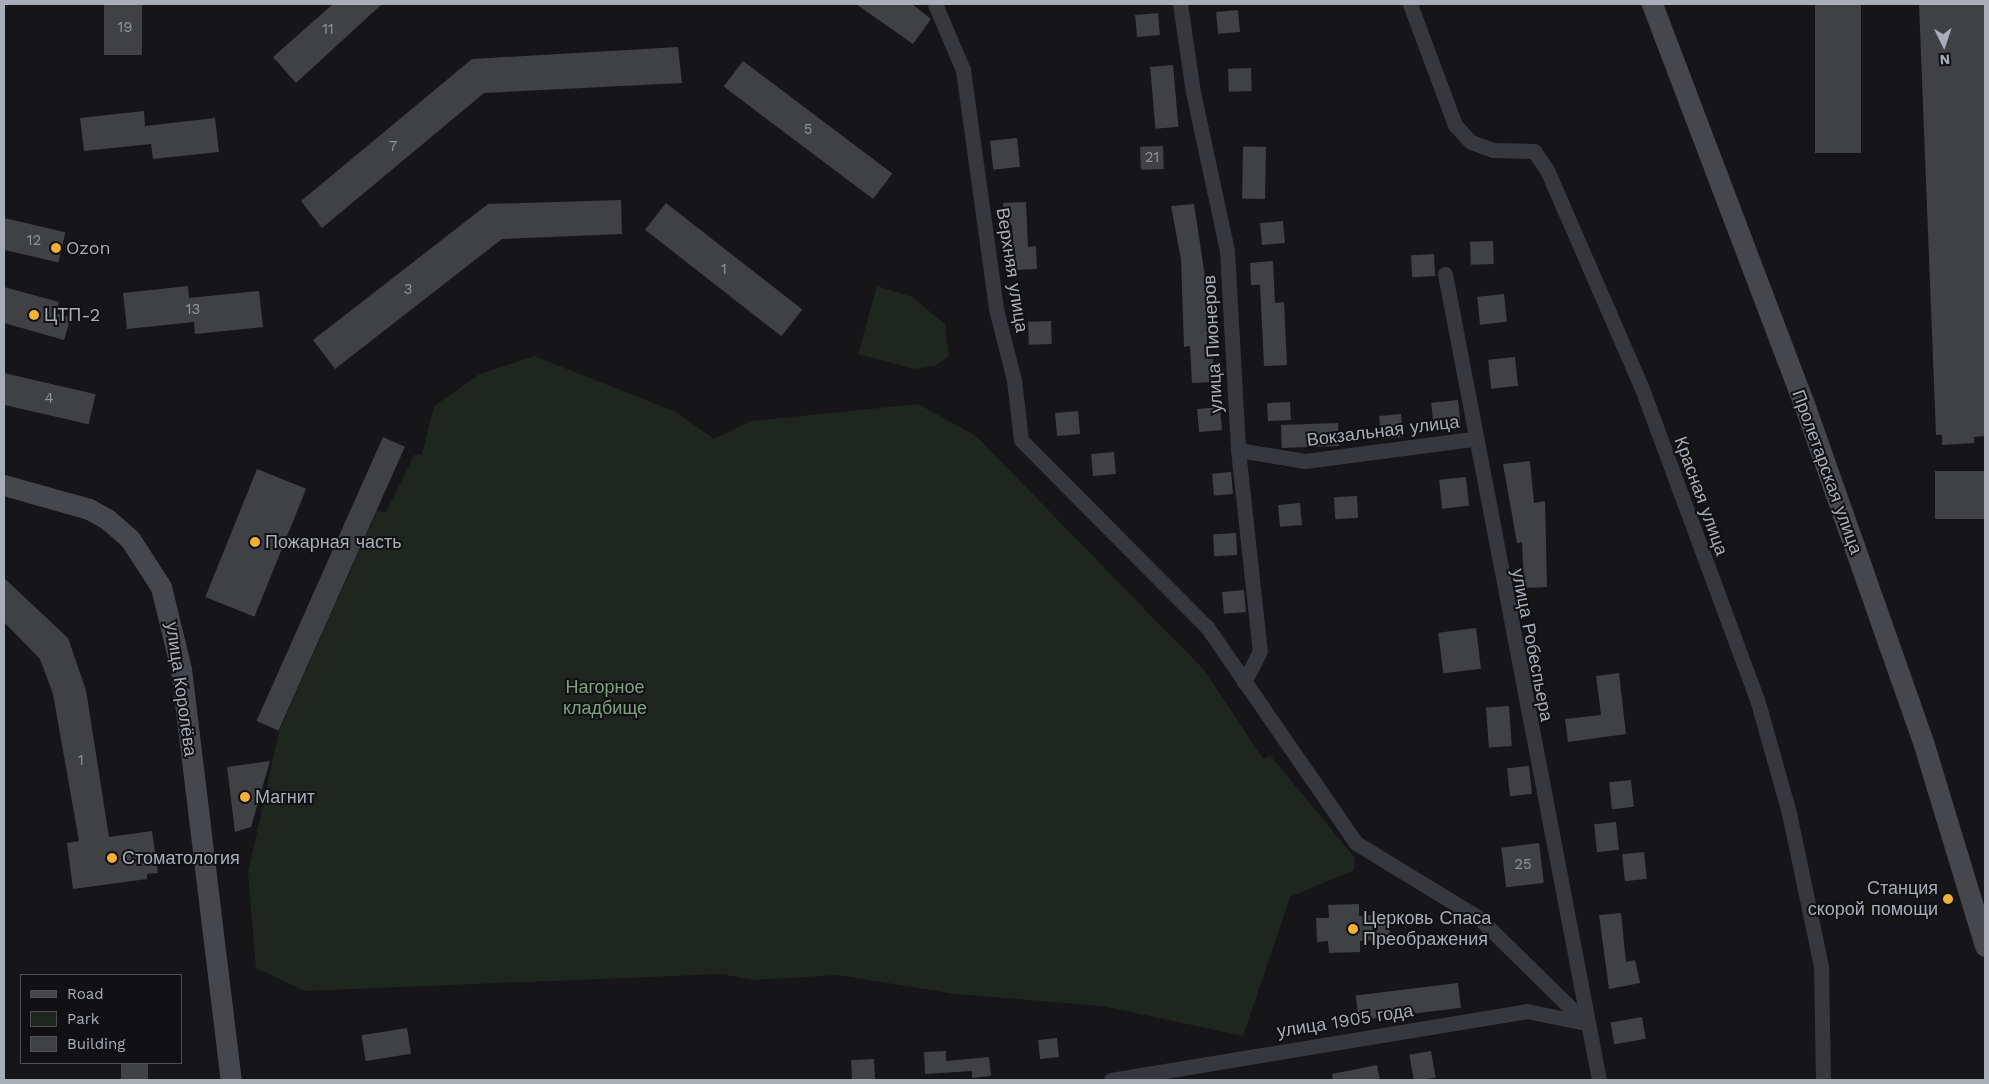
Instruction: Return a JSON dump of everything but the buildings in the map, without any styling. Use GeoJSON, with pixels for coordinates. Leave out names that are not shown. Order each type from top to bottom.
{"type":"FeatureCollection","features":[{"type":"Feature","properties":{"kind":"main road","name":"Пролетарская улица"},"geometry":{"type":"LineString","coordinates":[[1652,4],[1812,428],[1924,745],[1985,946]]}},
{"type":"Feature","properties":{"kind":"main road","name":"улица Королёва"},"geometry":{"type":"LineString","coordinates":[[4,485],[90,509],[108,519],[130,539],[161,587],[180,661],[231,1080]]}},
{"type":"Feature","properties":{"kind":"street","name":"Верхняя улица"},"geometry":{"type":"LineString","coordinates":[[935,4],[963,70],[996,308],[1014,380],[1021,440],[1094,518],[1207,627],[1244,682]]}},
{"type":"Feature","properties":{"kind":"street","name":"улица Пионеров"},"geometry":{"type":"LineString","coordinates":[[1180,4],[1193,92],[1227,250],[1238,450],[1260,651],[1244,682]]}},
{"type":"Feature","properties":{"kind":"street","name":"Красная улица"},"geometry":{"type":"LineString","coordinates":[[1410,4],[1455,125],[1471,142],[1493,150],[1534,152],[1547,170],[1641,386],[1757,699],[1789,813],[1821,966],[1823,1080]]}},
{"type":"Feature","properties":{"kind":"street","name":"улица Робеспьера"},"geometry":{"type":"LineString","coordinates":[[1445,274],[1473,439],[1586,1023],[1599,1080]]}},
{"type":"Feature","properties":{"kind":"street","name":"Вокзальная улица"},"geometry":{"type":"LineString","coordinates":[[1238,450],[1305,461],[1473,439]]}},
{"type":"Feature","properties":{"kind":"street"},"geometry":{"type":"LineString","coordinates":[[1244,682],[1356,843],[1479,918],[1586,1023]]}},
{"type":"Feature","properties":{"kind":"street","name":"улица 1905 года"},"geometry":{"type":"LineString","coordinates":[[1111,1080],[1526,1011],[1586,1023]]}},
{"type":"Feature","properties":{"kind":"green space"},"geometry":{"type":"Polygon","coordinates":[[[877,286],[912,297],[945,324],[949,356],[935,366],[915,369],[858,354],[877,286]]]}},
{"type":"Feature","properties":{"kind":"green space","name":"Нагорное кладбище"},"geometry":{"type":"Polygon","coordinates":[[[534,356],[676,412],[714,439],[751,421],[918,404],[976,436],[1205,671],[1263,759],[1270,755],[1355,858],[1354,870],[1290,897],[1243,1036],[1103,1006],[955,994],[838,975],[755,980],[721,974],[305,991],[256,968],[248,874],[279,731],[377,511],[386,512],[414,455],[422,454],[434,406],[480,374],[534,356]]]}},
{"type":"Feature","properties":{"kind":"place","name":"Ozon"},"geometry":{"type":"Point","coordinates":[56,248]}},
{"type":"Feature","properties":{"kind":"place","name":"ЦТП-2"},"geometry":{"type":"Point","coordinates":[34,315]}},
{"type":"Feature","properties":{"kind":"place","name":"Пожарная часть"},"geometry":{"type":"Point","coordinates":[255,542]}},
{"type":"Feature","properties":{"kind":"place","name":"Магнит"},"geometry":{"type":"Point","coordinates":[245,797]}},
{"type":"Feature","properties":{"kind":"place","name":"Стоматология"},"geometry":{"type":"Point","coordinates":[112,858]}},
{"type":"Feature","properties":{"kind":"place","name":"Станция скорой помощи"},"geometry":{"type":"Point","coordinates":[1948,899]}},
{"type":"Feature","properties":{"kind":"place","name":"Церковь Спаса Преображения"},"geometry":{"type":"Point","coordinates":[1353,929]}}]}
